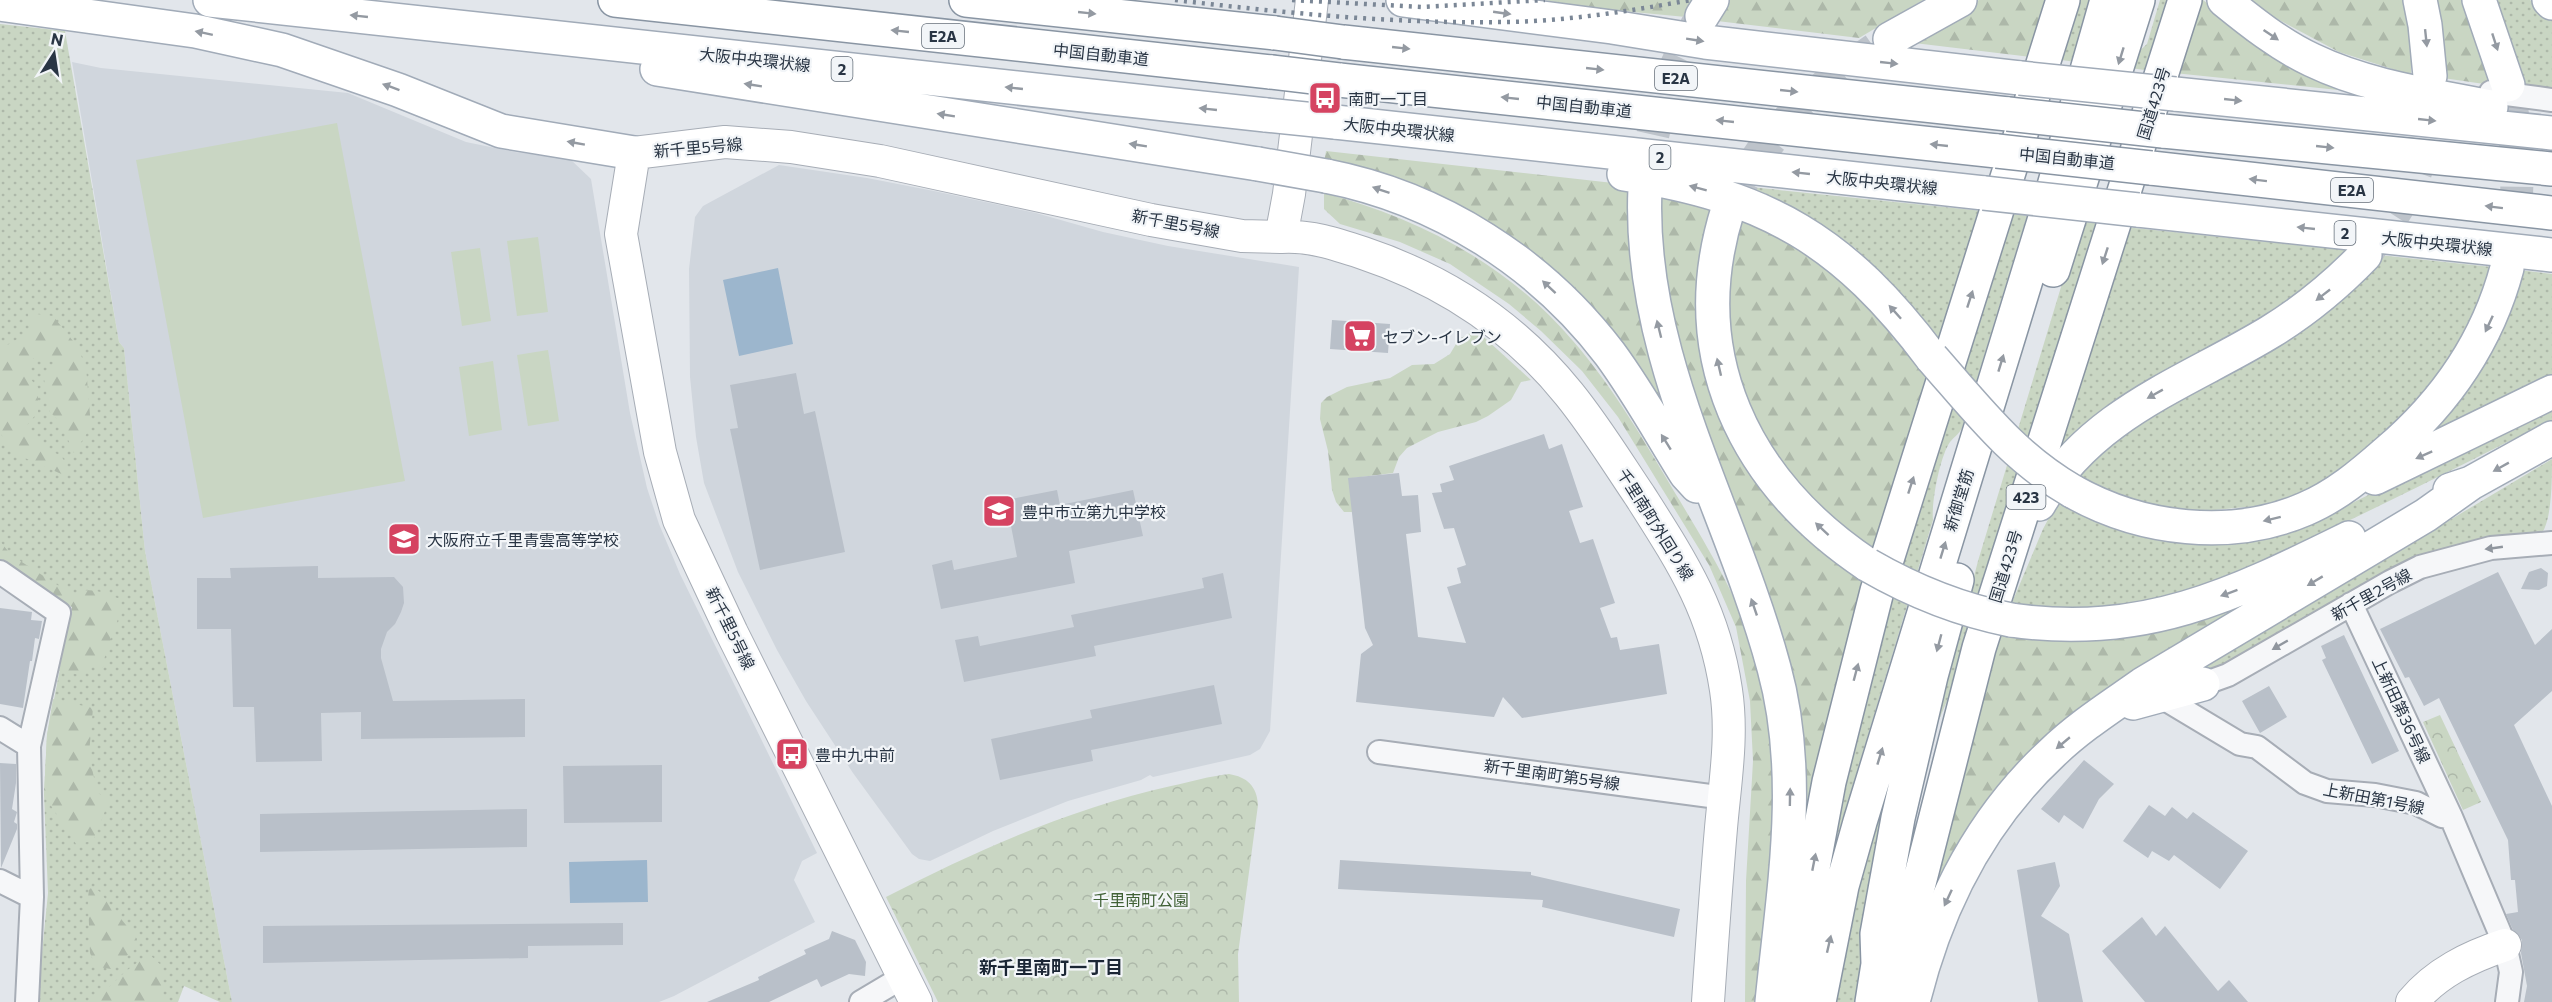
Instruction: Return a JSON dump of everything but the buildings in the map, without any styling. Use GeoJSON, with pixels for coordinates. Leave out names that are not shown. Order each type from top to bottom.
{"type":"FeatureCollection","features":[{"type":"Feature","properties":{"kind":"main road","name":"大阪中央環状線"},"geometry":{"type":"LineString","coordinates":[[210,0],[2552,255]]}},
{"type":"Feature","properties":{"kind":"main road","name":"中国自動車道"},"geometry":{"type":"LineString","coordinates":[[615,0],[2552,213]]}},
{"type":"Feature","properties":{"kind":"main road","name":"E2A"},"geometry":{"type":"LineString","coordinates":[[966,0],[2163,131],[2552,169]]}},
{"type":"Feature","properties":{"kind":"main road"},"geometry":{"type":"LineString","coordinates":[[1403,0],[1612,27],[1705,42],[2020,78],[2552,133]]}},
{"type":"Feature","properties":{"kind":"main road"},"geometry":{"type":"LineString","coordinates":[[1890,39],[1960,0]]}},
{"type":"Feature","properties":{"kind":"main road"},"geometry":{"type":"LineString","coordinates":[[1788,1002],[1829,782],[1877,591],[2063,0]]}},
{"type":"Feature","properties":{"kind":"main road","name":"新御堂筋"},"geometry":{"type":"LineString","coordinates":[[1819,1002],[1842,886],[1860,822],[2044,221],[2107,0]]}},
{"type":"Feature","properties":{"kind":"main road","name":"新御堂筋"},"geometry":{"type":"LineString","coordinates":[[1872,1002],[1878,964],[1877,934],[1898,818],[1945,621],[1985,482],[2138,0]]}},
{"type":"Feature","properties":{"kind":"main road","name":"国道423号"},"geometry":{"type":"LineString","coordinates":[[1896,1002],[1915,898],[1992,631],[2185,0]]}},
{"type":"Feature","properties":{"kind":"main road"},"geometry":{"type":"LineString","coordinates":[[2224,0],[2249,20],[2309,59],[2364,80],[2552,118]]}},
{"type":"Feature","properties":{"kind":"main road"},"geometry":{"type":"LineString","coordinates":[[2420,0],[2430,76]]}},
{"type":"Feature","properties":{"kind":"main road"},"geometry":{"type":"LineString","coordinates":[[2479,0],[2508,85]]}},
{"type":"Feature","properties":{"kind":"main road"},"geometry":{"type":"LineString","coordinates":[[0,4],[195,31],[282,50],[398,90],[501,131],[634,153]]}},
{"type":"Feature","properties":{"kind":"main road"},"geometry":{"type":"LineString","coordinates":[[417,22],[671,72],[1326,176],[1382,190],[1449,219],[1492,244],[1545,284],[1575,314],[1615,361],[1686,474],[1705,496],[1732,544]]}},
{"type":"Feature","properties":{"kind":"main road"},"geometry":{"type":"LineString","coordinates":[[1455,135],[1587,170],[1691,186],[1768,213],[1815,239],[1841,258],[1884,300],[1975,410],[2010,447],[2039,470],[2072,491],[2124,516],[2194,527],[2252,524],[2304,510],[2332,499],[2552,392]]}},
{"type":"Feature","properties":{"kind":"main road"},"geometry":{"type":"LineString","coordinates":[[1645,188],[1647,262],[1658,324],[1693,441],[1732,544],[1774,668],[1784,713],[1789,754],[1790,817],[1772,1002]]}},
{"type":"Feature","properties":{"kind":"main road"},"geometry":{"type":"LineString","coordinates":[[1728,209],[1714,263],[1712,310],[1719,370],[1730,403],[1754,449],[1780,485],[1818,526],[1868,565],[1935,598],[1965,609],[1992,631],[2051,625],[2093,625],[2143,618],[2193,606],[2268,578],[2440,494],[2471,483]]}},
{"type":"Feature","properties":{"kind":"main road"},"geometry":{"type":"LineString","coordinates":[[1878,964],[1888,937],[1905,862],[1922,803],[1992,631],[2032,518],[2046,491],[2083,448],[2140,402],[2269,333],[2330,291],[2365,255]]}},
{"type":"Feature","properties":{"kind":"main road"},"geometry":{"type":"LineString","coordinates":[[2304,510],[2355,480],[2408,434],[2435,406],[2462,372],[2483,335],[2497,303],[2507,268]]}},
{"type":"Feature","properties":{"kind":"main road"},"geometry":{"type":"LineString","coordinates":[[1913,1002],[1937,924],[1958,878],[1977,844],[2024,781],[2052,752],[2087,723],[2143,684],[2426,515],[2471,483],[2552,438]]}},
{"type":"Feature","properties":{"kind":"main road"},"geometry":{"type":"LineString","coordinates":[[2087,723],[2133,703],[2203,684]]}},
{"type":"Feature","properties":{"kind":"street"},"geometry":{"type":"LineString","coordinates":[[1281,237],[1289,194],[1312,0]]}},
{"type":"Feature","properties":{"kind":"street"},"geometry":{"type":"LineString","coordinates":[[2364,80],[2552,99]]}},
{"type":"Feature","properties":{"kind":"street","name":"新千里5号線"},"geometry":{"type":"LineString","coordinates":[[909,990],[732,633],[679,520],[660,452],[621,234],[634,153],[725,142],[791,147],[891,163],[1161,222],[1242,236],[1281,237]]}},
{"type":"Feature","properties":{"kind":"street","name":"千里南町外回り線"},"geometry":{"type":"LineString","coordinates":[[1281,237],[1313,238],[1394,263],[1456,294],[1506,330],[1569,393],[1601,436],[1668,541],[1706,611],[1717,646],[1728,706],[1729,751],[1708,1002]]}},
{"type":"Feature","properties":{"kind":"street","name":"新千里2号線"},"geometry":{"type":"LineString","coordinates":[[2203,684],[2228,675],[2406,573],[2441,560],[2491,548],[2552,543]]}},
{"type":"Feature","properties":{"kind":"street"},"geometry":{"type":"LineString","coordinates":[[0,572],[59,613],[29,746],[32,897],[27,1002]]}},
{"type":"Feature","properties":{"kind":"street","name":"上新田第36号線"},"geometry":{"type":"LineString","coordinates":[[2351,604],[2451,817]]}},
{"type":"Feature","properties":{"kind":"street","name":"上新田第1号線"},"geometry":{"type":"LineString","coordinates":[[2160,696],[2240,744],[2257,747],[2306,783],[2327,790],[2375,795],[2416,803],[2442,816],[2451,817]]}},
{"type":"Feature","properties":{"kind":"street"},"geometry":{"type":"LineString","coordinates":[[0,728],[29,746]]}},
{"type":"Feature","properties":{"kind":"street","name":"新千里南町第5号線"},"geometry":{"type":"LineString","coordinates":[[1379,752],[1725,798]]}},
{"type":"Feature","properties":{"kind":"street"},"geometry":{"type":"LineString","coordinates":[[2451,817],[2505,945],[2511,972],[2507,1002]]}},
{"type":"Feature","properties":{"kind":"street"},"geometry":{"type":"LineString","coordinates":[[0,881],[32,897]]}},
{"type":"Feature","properties":{"kind":"street"},"geometry":{"type":"LineString","coordinates":[[2412,1002],[2445,972],[2466,960],[2505,945]]}},
{"type":"Feature","properties":{"kind":"street"},"geometry":{"type":"LineString","coordinates":[[861,1002],[909,990]]}},
{"type":"Feature","properties":{"kind":"shaded area","name":"大阪府立千里青雲高等学校"},"geometry":{"type":"Polygon","coordinates":[[[72,62],[101,68],[348,93],[466,142],[515,152],[570,159],[591,179],[630,413],[647,488],[680,574],[817,853],[802,861],[794,880],[815,922],[659,1002],[232,1002],[145,551],[124,348],[119,342],[72,62]]]}},
{"type":"Feature","properties":{"kind":"shaded area","name":"豊中市立第九中学校"},"geometry":{"type":"Polygon","coordinates":[[[779,165],[934,191],[1036,213],[1103,232],[1168,246],[1299,267],[1270,731],[1260,749],[1250,755],[1153,777],[1150,775],[1141,780],[1068,801],[993,831],[930,861],[919,859],[912,854],[853,773],[806,701],[777,650],[738,572],[704,483],[696,437],[690,377],[689,269],[695,217],[703,206],[779,165]]]}},
{"type":"Feature","properties":{"kind":"green space"},"geometry":{"type":"Polygon","coordinates":[[[1545,0],[1697,0],[1686,17],[1580,7],[1545,0]]]}},
{"type":"Feature","properties":{"kind":"green space"},"geometry":{"type":"Polygon","coordinates":[[[1730,0],[1923,0],[1859,38],[1717,21],[1730,0]]]}},
{"type":"Feature","properties":{"kind":"green space"},"geometry":{"type":"Polygon","coordinates":[[[1979,0],[2049,0],[2031,57],[1906,42],[1979,0]]]}},
{"type":"Feature","properties":{"kind":"green space"},"geometry":{"type":"Polygon","coordinates":[[[2073,0],[2095,0],[2076,62],[2054,59],[2073,0]]]}},
{"type":"Feature","properties":{"kind":"green space"},"geometry":{"type":"Polygon","coordinates":[[[2160,0],[2173,0],[2152,71],[2130,68],[2132,58],[2147,44],[2160,0]]]}},
{"type":"Feature","properties":{"kind":"green space"},"geometry":{"type":"Polygon","coordinates":[[[2196,0],[2203,0],[2256,41],[2338,90],[2174,73],[2196,0]]]}},
{"type":"Feature","properties":{"kind":"green space"},"geometry":{"type":"Polygon","coordinates":[[[2247,0],[2405,0],[2411,25],[2411,75],[2339,52],[2268,14],[2247,0]]]}},
{"type":"Feature","properties":{"kind":"green space"},"geometry":{"type":"Polygon","coordinates":[[[2433,0],[2462,0],[2476,34],[2491,85],[2443,78],[2433,0]]]}},
{"type":"Feature","properties":{"kind":"green space"},"geometry":{"type":"Polygon","coordinates":[[[2492,0],[2530,0],[2552,17],[2552,90],[2519,86],[2492,0]]]}},
{"type":"Feature","properties":{"kind":"green space"},"geometry":{"type":"Polygon","coordinates":[[[0,24],[65,31],[119,342],[124,348],[145,551],[232,1002],[220,1002],[184,986],[178,1002],[37,1002],[48,893],[44,795],[47,735],[72,607],[5,565],[0,559],[0,24]]]}},
{"type":"Feature","properties":{"kind":"green space"},"geometry":{"type":"Polygon","coordinates":[[[337,123],[405,481],[203,518],[136,160],[337,123]]]}},
{"type":"Feature","properties":{"kind":"green space"},"geometry":{"type":"Polygon","coordinates":[[[1326,151],[1631,185],[1674,432],[1563,291],[1323,169],[1326,151]]]}},
{"type":"Feature","properties":{"kind":"green space"},"geometry":{"type":"Polygon","coordinates":[[[1750,187],[1983,211],[1942,346],[1905,298],[1855,248],[1800,212],[1750,187]]]}},
{"type":"Feature","properties":{"kind":"green space"},"geometry":{"type":"Polygon","coordinates":[[[1660,190],[1717,203],[1706,369],[1870,579],[1806,810],[1689,384],[1661,262],[1660,190]]]}},
{"type":"Feature","properties":{"kind":"green space"},"geometry":{"type":"Polygon","coordinates":[[[1324,193],[1394,216],[1460,248],[1491,267],[1548,314],[1588,359],[1617,398],[1719,568],[1751,639],[1765,689],[1771,728],[1774,806],[1758,1002],[1745,1002],[1746,881],[1753,761],[1750,701],[1736,627],[1709,565],[1618,417],[1582,371],[1541,331],[1509,304],[1450,264],[1400,242],[1340,224],[1324,209],[1324,193]]]}},
{"type":"Feature","properties":{"kind":"green space"},"geometry":{"type":"Polygon","coordinates":[[[1743,213],[1835,269],[1932,377],[1879,554],[1842,528],[1800,485],[1764,435],[1750,408],[1731,350],[1728,321],[1730,280],[1743,213]]]}},
{"type":"Feature","properties":{"kind":"green space"},"geometry":{"type":"Polygon","coordinates":[[[2006,213],[2027,216],[1962,428],[1946,449],[1940,468],[1933,520],[1833,851],[1815,924],[1842,757],[2006,213]]]}},
{"type":"Feature","properties":{"kind":"green space"},"geometry":{"type":"Polygon","coordinates":[[[2081,221],[2103,224],[1952,689],[1933,734],[1978,561],[2081,221]]]}},
{"type":"Feature","properties":{"kind":"green space"},"geometry":{"type":"Polygon","coordinates":[[[2125,227],[2347,250],[2331,268],[2298,294],[2057,455],[2125,227]]]}},
{"type":"Feature","properties":{"kind":"green space"},"geometry":{"type":"Polygon","coordinates":[[[538,237],[548,312],[517,316],[507,241],[538,237]]]}},
{"type":"Feature","properties":{"kind":"green space"},"geometry":{"type":"Polygon","coordinates":[[[480,248],[491,321],[462,326],[451,252],[480,248]]]}},
{"type":"Feature","properties":{"kind":"green space"},"geometry":{"type":"Polygon","coordinates":[[[2379,255],[2492,267],[2471,327],[2420,405],[2329,483],[2266,505],[2205,511],[2133,501],[2074,477],[2095,455],[2379,255]]]}},
{"type":"Feature","properties":{"kind":"green space"},"geometry":{"type":"Polygon","coordinates":[[[2519,270],[2552,274],[2552,382],[2424,440],[2519,270]]]}},
{"type":"Feature","properties":{"kind":"green space"},"geometry":{"type":"Polygon","coordinates":[[[28,313],[53,316],[77,346],[86,367],[91,427],[74,453],[60,422],[50,412],[44,379],[55,362],[33,358],[29,377],[38,388],[38,412],[27,425],[37,442],[62,457],[65,462],[66,476],[11,452],[0,432],[0,346],[2,348],[30,332],[28,313]]]}},
{"type":"Feature","properties":{"kind":"green space"},"geometry":{"type":"Polygon","coordinates":[[[1476,330],[1531,380],[1521,382],[1511,400],[1488,416],[1476,422],[1438,432],[1407,448],[1399,457],[1393,473],[1353,478],[1352,512],[1344,512],[1336,502],[1332,490],[1328,451],[1320,419],[1321,403],[1327,397],[1347,387],[1390,378],[1412,365],[1434,364],[1450,354],[1459,339],[1476,330]]]}},
{"type":"Feature","properties":{"kind":"green space"},"geometry":{"type":"Polygon","coordinates":[[[548,350],[559,421],[528,426],[517,355],[548,350]]]}},
{"type":"Feature","properties":{"kind":"green space"},"geometry":{"type":"Polygon","coordinates":[[[493,361],[502,430],[469,436],[459,367],[493,361]]]}},
{"type":"Feature","properties":{"kind":"green space"},"geometry":{"type":"Polygon","coordinates":[[[2552,404],[2552,420],[2392,500],[2204,587],[2169,597],[2125,605],[2056,609],[2011,605],[2043,529],[2059,499],[2083,510],[2330,514],[2552,404]]]}},
{"type":"Feature","properties":{"kind":"green space"},"geometry":{"type":"Polygon","coordinates":[[[2552,459],[2550,508],[2542,533],[2471,543],[2417,558],[2220,669],[2200,672],[2214,661],[2552,459]]]}},
{"type":"Feature","properties":{"kind":"green space"},"geometry":{"type":"Polygon","coordinates":[[[0,541],[11,555],[73,595],[90,590],[120,599],[118,617],[103,668],[87,665],[81,675],[59,671],[72,607],[5,565],[0,559],[0,541]]]}},
{"type":"Feature","properties":{"kind":"green space"},"geometry":{"type":"Polygon","coordinates":[[[1947,587],[1859,1002],[1825,1002],[1831,968],[1947,587]]]}},
{"type":"Feature","properties":{"kind":"green space"},"geometry":{"type":"Polygon","coordinates":[[[2255,597],[2111,693],[1927,918],[1983,692],[2002,630],[2255,597]]]}},
{"type":"Feature","properties":{"kind":"green space"},"geometry":{"type":"Polygon","coordinates":[[[53,699],[93,708],[89,754],[97,792],[109,801],[93,841],[76,844],[44,795],[47,735],[53,699]]]}},
{"type":"Feature","properties":{"kind":"green space"},"geometry":{"type":"Polygon","coordinates":[[[2440,715],[2481,802],[2463,810],[2423,722],[2440,715]]]}},
{"type":"Feature","properties":{"kind":"green space","name":"千里南町公園"},"geometry":{"type":"Polygon","coordinates":[[[1229,774],[1241,777],[1250,784],[1256,793],[1258,805],[1238,954],[1239,1002],[938,1002],[886,897],[990,847],[1096,806],[1133,795],[1229,774]]]}},
{"type":"Feature","properties":{"kind":"green space"},"geometry":{"type":"Polygon","coordinates":[[[92,887],[99,891],[137,939],[135,949],[111,969],[99,967],[90,953],[88,897],[92,887]]]}},
{"type":"Feature","properties":{"kind":"green space"},"geometry":{"type":"Polygon","coordinates":[[[149,954],[163,967],[161,1002],[93,1002],[126,971],[149,954]]]}},
{"type":"Feature","properties":{"kind":"water"},"geometry":{"type":"Polygon","coordinates":[[[778,268],[793,344],[739,356],[723,280],[778,268]]]}},
{"type":"Feature","properties":{"kind":"water"},"geometry":{"type":"Polygon","coordinates":[[[647,860],[648,902],[570,903],[569,862],[647,860]]]}},
{"type":"Feature","properties":{"kind":"tunnel"},"geometry":{"type":"LineString","coordinates":[[1645,183],[1657,116],[1671,77],[1702,16]]}},
{"type":"Feature","properties":{"kind":"tunnel"},"geometry":{"type":"LineString","coordinates":[[1728,209],[1757,159],[1790,118],[1829,83],[1875,49]]}},
{"type":"Feature","properties":{"kind":"tunnel"},"geometry":{"type":"LineString","coordinates":[[2507,268],[2515,222],[2517,177],[2508,85]]}},
{"type":"Feature","properties":{"kind":"tunnel"},"geometry":{"type":"LineString","coordinates":[[2365,255],[2403,198],[2420,161],[2428,118],[2429,93]]}},
{"type":"Feature","properties":{"kind":"railway"},"geometry":{"type":"LineString","coordinates":[[1175,0],[1340,17],[1464,22],[1576,18],[1691,0]]}},
{"type":"Feature","properties":{"kind":"railway"},"geometry":{"type":"LineString","coordinates":[[1292,0],[1421,7],[1545,0]]}},
{"type":"Feature","properties":{"kind":"place","name":"南町一丁目"},"geometry":{"type":"Point","coordinates":[1325,98]}},
{"type":"Feature","properties":{"kind":"place","name":"セブン-イレブン"},"geometry":{"type":"Point","coordinates":[1360,336]}},
{"type":"Feature","properties":{"kind":"place","name":"豊中市立第九中学校"},"geometry":{"type":"Point","coordinates":[999,511]}},
{"type":"Feature","properties":{"kind":"place","name":"大阪府立千里青雲高等学校"},"geometry":{"type":"Point","coordinates":[404,539]}},
{"type":"Feature","properties":{"kind":"place","name":"豊中九中前"},"geometry":{"type":"Point","coordinates":[792,754]}},
{"type":"Feature","properties":{"kind":"district","name":"新千里南町一丁目"},"geometry":{"type":"Point","coordinates":[1051,967]}}]}
